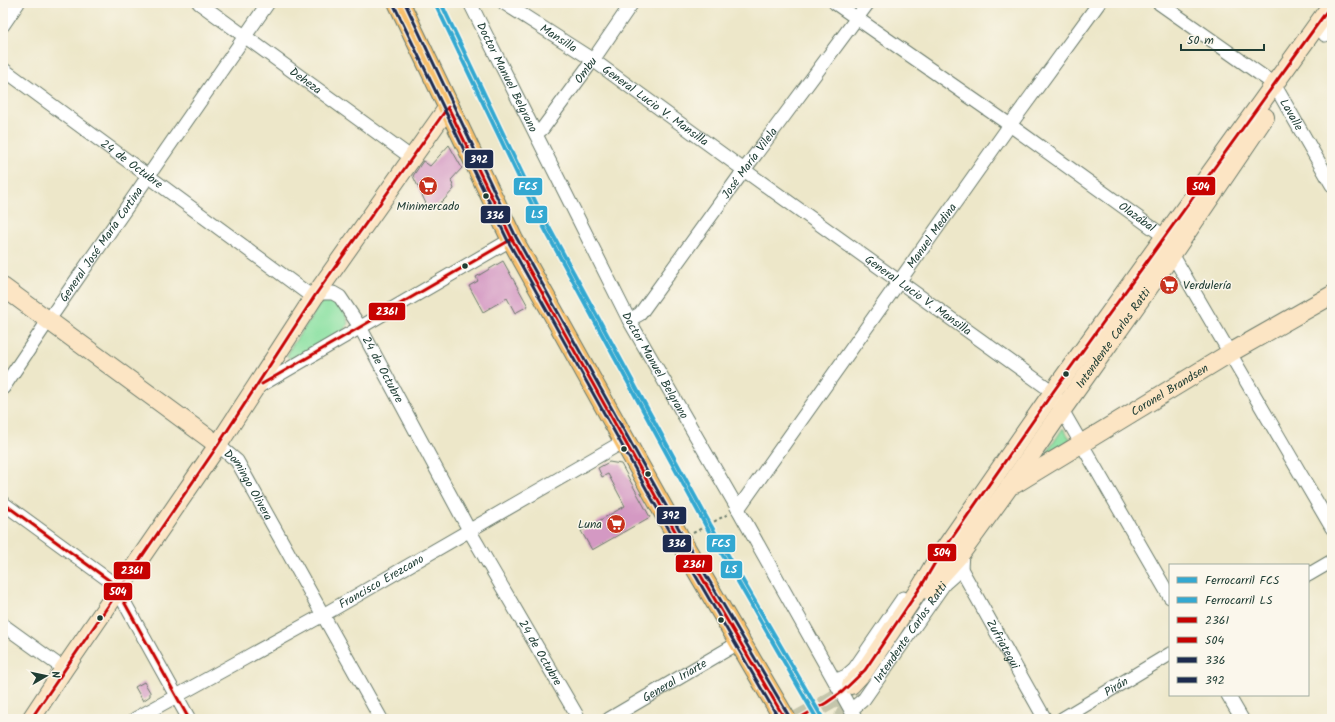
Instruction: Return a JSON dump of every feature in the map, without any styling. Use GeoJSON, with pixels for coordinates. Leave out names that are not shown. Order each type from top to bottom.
{"type":"FeatureCollection","features":[{"type":"Feature","properties":{"kind":"main road"},"geometry":{"type":"LineString","coordinates":[[399,3],[512,239],[626,440],[680,540],[785,719]]}},
{"type":"Feature","properties":{"kind":"main road","name":"Intendente Carlos Ratti"},"geometry":{"type":"LineString","coordinates":[[848,686],[927,591],[961,560],[1062,410],[1172,254],[1332,4]]}},
{"type":"Feature","properties":{"kind":"main road","name":"Intendente Carlos Ratti"},"geometry":{"type":"LineString","coordinates":[[848,686],[865,670],[922,585],[936,561],[1053,392],[1165,237],[1277,90],[1330,30]]}},
{"type":"Feature","properties":{"kind":"main road"},"geometry":{"type":"LineString","coordinates":[[31,719],[218,445],[316,294],[448,107]]}},
{"type":"Feature","properties":{"kind":"main road","name":"Domingo Olivera"},"geometry":{"type":"LineString","coordinates":[[3,286],[48,321],[218,445]]}},
{"type":"Feature","properties":{"kind":"main road","name":"Coronel Brandsen"},"geometry":{"type":"LineString","coordinates":[[1009,487],[1230,353],[1332,295]]}},
{"type":"Feature","properties":{"kind":"street"},"geometry":{"type":"LineString","coordinates":[[3,25],[18,3]]}},
{"type":"Feature","properties":{"kind":"street","name":"Deheza"},"geometry":{"type":"LineString","coordinates":[[199,3],[412,158]]}},
{"type":"Feature","properties":{"kind":"street","name":"General José María Cortina"},"geometry":{"type":"LineString","coordinates":[[3,388],[268,3]]}},
{"type":"Feature","properties":{"kind":"street","name":"Doctor Manuel Belgrano"},"geometry":{"type":"LineString","coordinates":[[470,3],[628,320],[738,509],[848,686],[854,715]]}},
{"type":"Feature","properties":{"kind":"street","name":"Mansilla"},"geometry":{"type":"LineString","coordinates":[[504,3],[593,60]]}},
{"type":"Feature","properties":{"kind":"street","name":"Ombu"},"geometry":{"type":"LineString","coordinates":[[536,134],[543,128],[593,60],[632,3]]}},
{"type":"Feature","properties":{"kind":"street","name":"Olazábal"},"geometry":{"type":"LineString","coordinates":[[834,3],[1165,237],[1172,254],[1332,528]]}},
{"type":"Feature","properties":{"kind":"street","name":"José María Vilela"},"geometry":{"type":"LineString","coordinates":[[628,320],[640,314],[744,170],[868,3]]}},
{"type":"Feature","properties":{"kind":"street","name":"Manuel Medina"},"geometry":{"type":"LineString","coordinates":[[738,509],[1099,3]]}},
{"type":"Feature","properties":{"kind":"street","name":"Lavalle"},"geometry":{"type":"LineString","coordinates":[[1159,3],[1277,90],[1332,185]]}},
{"type":"Feature","properties":{"kind":"street","name":"General Lucio V. Mansilla"},"geometry":{"type":"LineString","coordinates":[[593,60],[1053,392],[1169,595]]}},
{"type":"Feature","properties":{"kind":"street","name":"24 de Octubre"},"geometry":{"type":"LineString","coordinates":[[3,68],[307,293],[333,294],[340,297],[360,327],[469,530],[579,719]]}},
{"type":"Feature","properties":{"kind":"street"},"geometry":{"type":"LineString","coordinates":[[255,389],[512,239]]}},
{"type":"Feature","properties":{"kind":"street","name":"Francisco Erezcano"},"geometry":{"type":"LineString","coordinates":[[135,719],[323,615],[626,440]]}},
{"type":"Feature","properties":{"kind":"street","name":"Domingo Olivera"},"geometry":{"type":"LineString","coordinates":[[218,445],[236,461],[381,719]]}},
{"type":"Feature","properties":{"kind":"street"},"geometry":{"type":"LineString","coordinates":[[3,503],[110,581],[118,591],[189,719]]}},
{"type":"Feature","properties":{"kind":"street","name":"Intendente Carlos Ratti"},"geometry":{"type":"LineString","coordinates":[[854,715],[961,560]]}},
{"type":"Feature","properties":{"kind":"street","name":"Zufriategui"},"geometry":{"type":"LineString","coordinates":[[961,560],[1045,719]]}},
{"type":"Feature","properties":{"kind":"street"},"geometry":{"type":"LineString","coordinates":[[1309,574],[1332,561]]}},
{"type":"Feature","properties":{"kind":"street"},"geometry":{"type":"LineString","coordinates":[[3,625],[64,669]]}},
{"type":"Feature","properties":{"kind":"street","name":"General Iriarte"},"geometry":{"type":"LineString","coordinates":[[609,719],[740,642]]}},
{"type":"Feature","properties":{"kind":"street","name":"Pirán"},"geometry":{"type":"LineString","coordinates":[[1062,719],[1169,655]]}},
{"type":"Feature","properties":{"kind":"street"},"geometry":{"type":"LineString","coordinates":[[1229,696],[1242,719]]}},
{"type":"Feature","properties":{"kind":"path"},"geometry":{"type":"LineString","coordinates":[[680,540],[738,509]]}},
{"type":"Feature","properties":{"kind":"green space"},"geometry":{"type":"Polygon","coordinates":[[[333,301],[340,304],[347,318],[348,324],[344,330],[295,359],[290,359],[287,356],[291,347],[321,303],[333,301]]]}},
{"type":"Feature","properties":{"kind":"green space"},"geometry":{"type":"Polygon","coordinates":[[[1063,428],[1071,440],[1046,454],[1063,428]]]}},
{"type":"Feature","properties":{"kind":"building"},"geometry":{"type":"Polygon","coordinates":[[[449,145],[462,168],[451,180],[454,189],[443,201],[429,210],[413,176],[423,161],[430,166],[449,145]]]}},
{"type":"Feature","properties":{"kind":"building"},"geometry":{"type":"Polygon","coordinates":[[[503,261],[528,306],[515,313],[507,298],[483,312],[469,286],[478,281],[476,277],[503,261]]]}},
{"type":"Feature","properties":{"kind":"building","name":"Luna"},"geometry":{"type":"Polygon","coordinates":[[[609,462],[621,464],[650,517],[592,550],[581,531],[625,506],[608,474],[602,477],[598,468],[609,462]]]}},
{"type":"Feature","properties":{"kind":"building"},"geometry":{"type":"Polygon","coordinates":[[[144,682],[150,692],[150,696],[143,701],[135,687],[144,682]]]}},
{"type":"Feature","properties":{"kind":"tunnel"},"geometry":{"type":"LineString","coordinates":[[798,719],[834,699],[851,685]]}},
{"type":"Feature","properties":{"kind":"tunnel"},"geometry":{"type":"LineString","coordinates":[[842,719],[857,692]]}},
{"type":"Feature","properties":{"kind":"rail line","name":"FCS"},"geometry":{"type":"LineString","coordinates":[[441,3],[539,209],[710,524],[823,719]]}},
{"type":"Feature","properties":{"kind":"rail line","name":"LS"},"geometry":{"type":"LineString","coordinates":[[436,5],[535,211],[706,526],[817,719]]}},
{"type":"Feature","properties":{"kind":"transit line","name":"392"},"geometry":{"type":"LineString","coordinates":[[405,3],[516,237],[684,538],[789,716]]}},
{"type":"Feature","properties":{"kind":"transit line","name":"504"},"geometry":{"type":"LineString","coordinates":[[798,719],[842,692],[865,670],[922,585],[936,561],[1053,392],[1332,4]]}},
{"type":"Feature","properties":{"kind":"transit line","name":"336"},"geometry":{"type":"LineString","coordinates":[[394,5],[508,241],[676,542],[779,719]]}},
{"type":"Feature","properties":{"kind":"transit line","name":"236I"},"geometry":{"type":"LineString","coordinates":[[31,719],[218,445],[316,294],[448,107],[512,239],[680,540],[785,719]]}},
{"type":"Feature","properties":{"kind":"transit line","name":"236I"},"geometry":{"type":"LineString","coordinates":[[262,384],[512,239]]}},
{"type":"Feature","properties":{"kind":"transit line","name":"504"},"geometry":{"type":"LineString","coordinates":[[3,503],[110,581],[118,591],[189,719]]}},
{"type":"Feature","properties":{"kind":"place","name":"Minimercado"},"geometry":{"type":"Point","coordinates":[428,186]}},
{"type":"Feature","properties":{"kind":"place","name":"Verdulería"},"geometry":{"type":"Point","coordinates":[1169,285]}},
{"type":"Feature","properties":{"kind":"place","name":"Luna"},"geometry":{"type":"Point","coordinates":[616,524]}}]}
